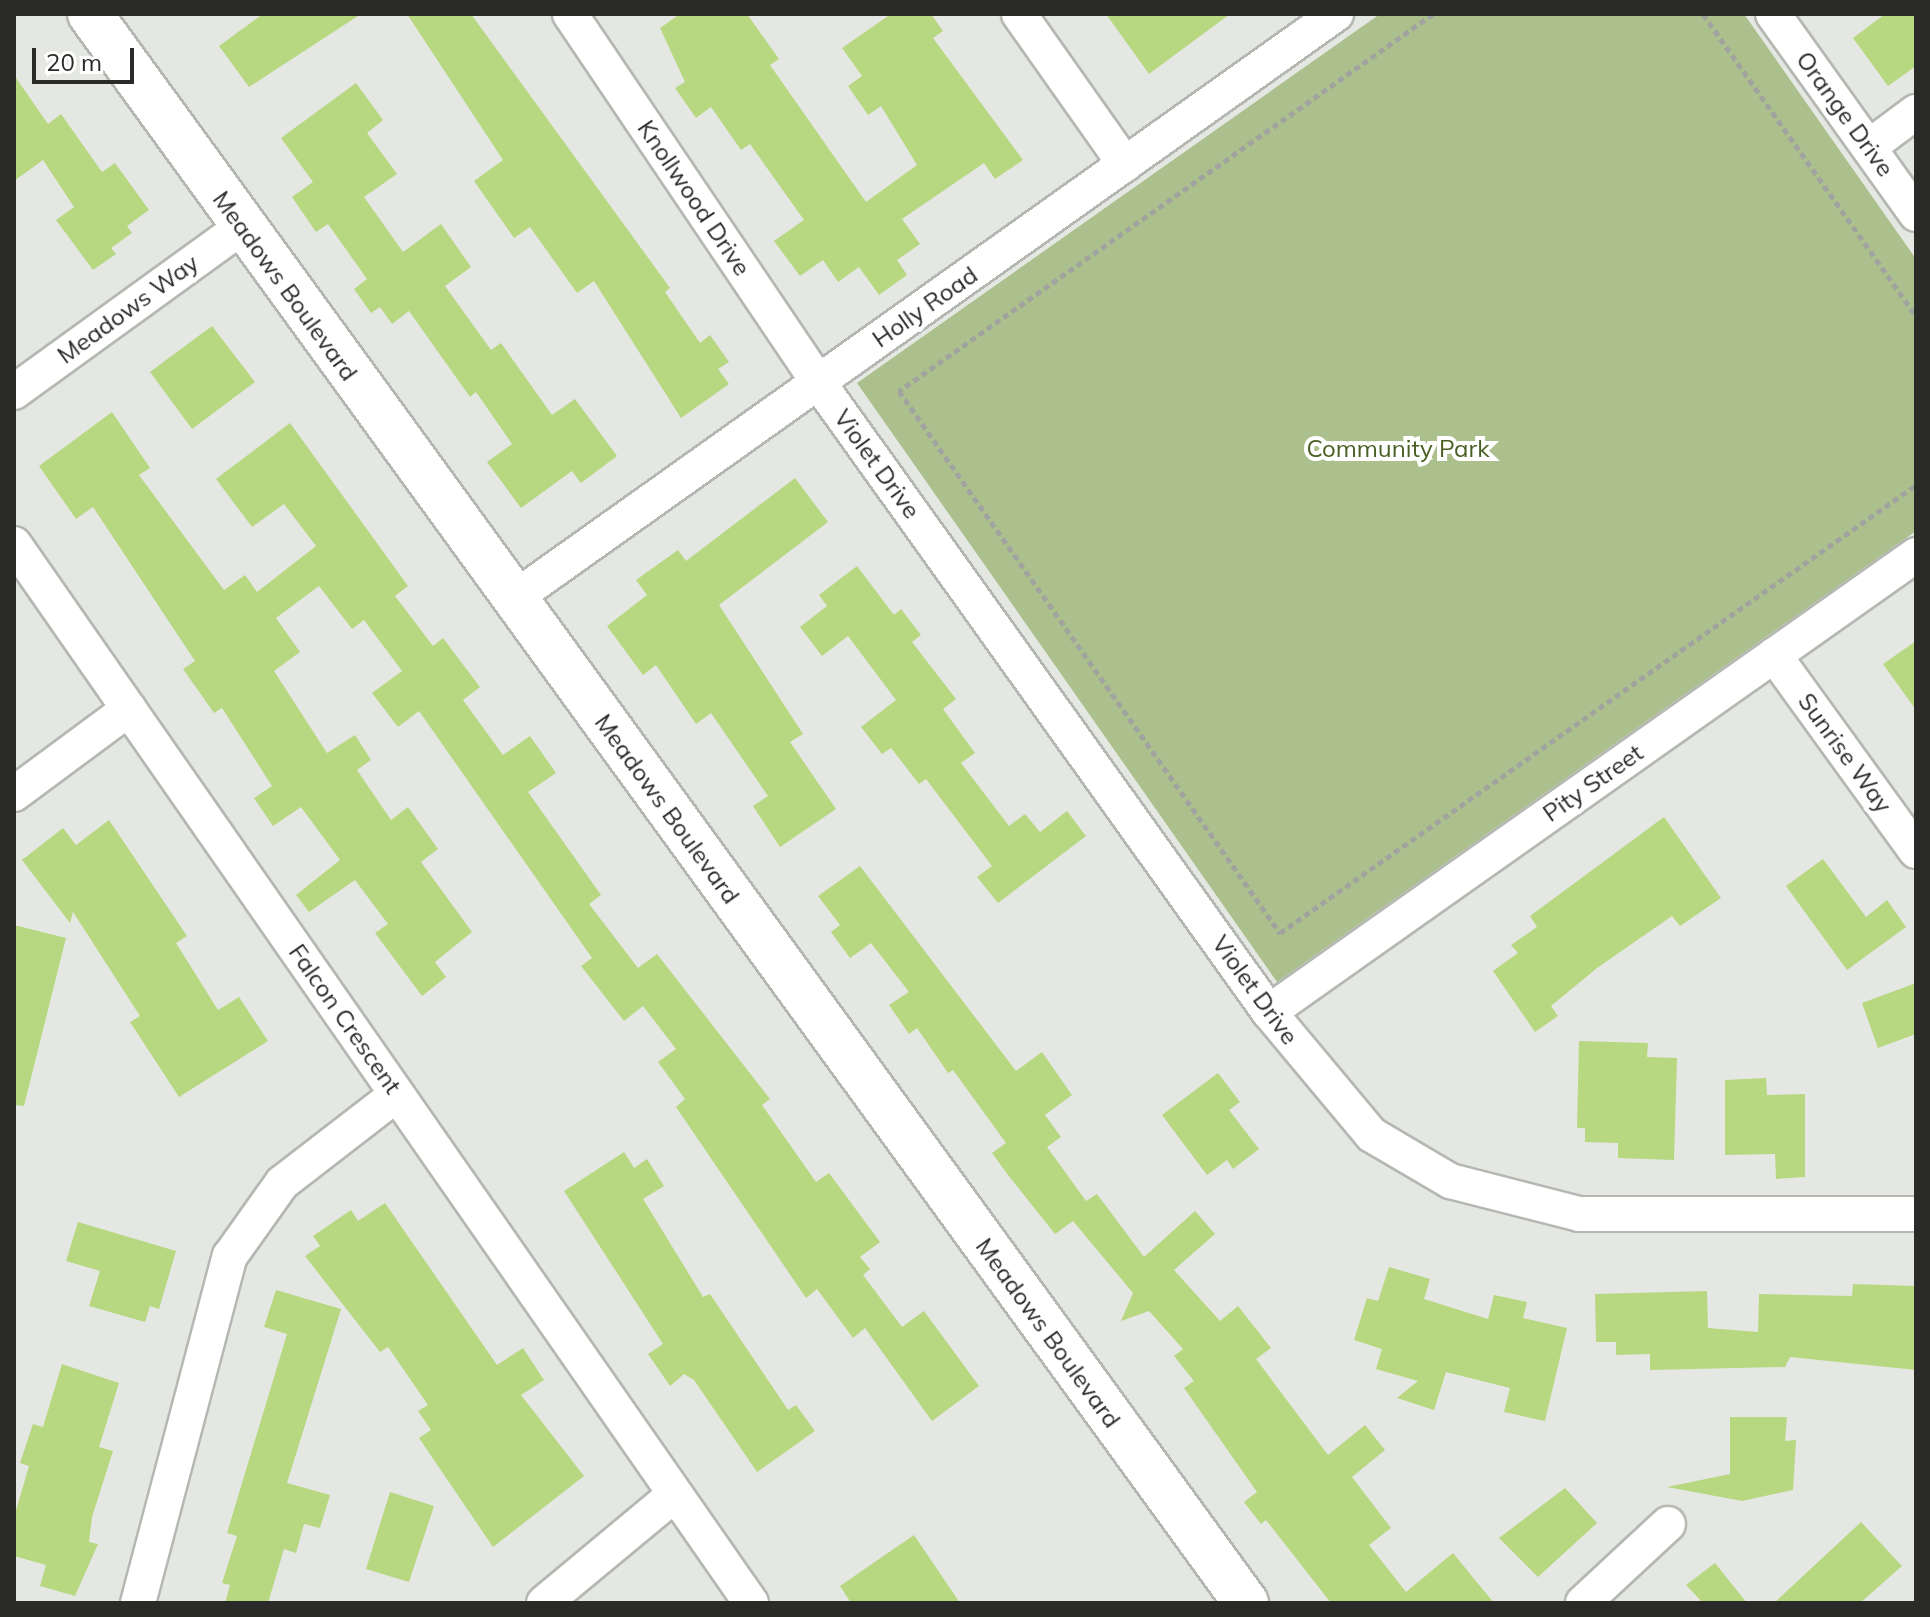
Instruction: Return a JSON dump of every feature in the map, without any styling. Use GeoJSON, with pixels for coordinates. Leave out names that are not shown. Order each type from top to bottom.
{"type":"FeatureCollection","features":[{"type":"Feature","properties":{"kind":"street","name":"Meadows Boulevard"},"geometry":{"type":"LineString","coordinates":[[90,14],[1246,1603]]}},
{"type":"Feature","properties":{"kind":"street","name":"Knollwood Drive"},"geometry":{"type":"LineString","coordinates":[[570,14],[818,382]]}},
{"type":"Feature","properties":{"kind":"street"},"geometry":{"type":"LineString","coordinates":[[1019,14],[1125,164]]}},
{"type":"Feature","properties":{"kind":"street","name":"Holly Road"},"geometry":{"type":"LineString","coordinates":[[513,599],[1336,14]]}},
{"type":"Feature","properties":{"kind":"street","name":"Orange Drive"},"geometry":{"type":"LineString","coordinates":[[1773,14],[1916,214]]}},
{"type":"Feature","properties":{"kind":"street"},"geometry":{"type":"LineString","coordinates":[[1869,147],[1916,112]]}},
{"type":"Feature","properties":{"kind":"street","name":"Meadows Way"},"geometry":{"type":"LineString","coordinates":[[14,392],[242,227]]}},
{"type":"Feature","properties":{"kind":"street","name":"Violet Drive"},"geometry":{"type":"LineString","coordinates":[[818,382],[1269,1012],[1372,1135],[1422,1168],[1486,1194],[1625,1216],[1916,1214]]}},
{"type":"Feature","properties":{"kind":"street","name":"Falcon Crescent"},"geometry":{"type":"LineString","coordinates":[[14,544],[673,1496],[751,1603]]}},
{"type":"Feature","properties":{"kind":"street","name":"Pity Street"},"geometry":{"type":"LineString","coordinates":[[1269,1012],[1916,555]]}},
{"type":"Feature","properties":{"kind":"street","name":"Sunrise Way"},"geometry":{"type":"LineString","coordinates":[[1774,655],[1916,851]]}},
{"type":"Feature","properties":{"kind":"street"},"geometry":{"type":"LineString","coordinates":[[14,794],[129,709]]}},
{"type":"Feature","properties":{"kind":"street"},"geometry":{"type":"LineString","coordinates":[[138,1603],[230,1256],[282,1183],[397,1094]]}},
{"type":"Feature","properties":{"kind":"street"},"geometry":{"type":"LineString","coordinates":[[544,1603],[673,1496]]}},
{"type":"Feature","properties":{"kind":"street"},"geometry":{"type":"LineString","coordinates":[[1583,1603],[1668,1524]]}},
{"type":"Feature","properties":{"kind":"path"},"geometry":{"type":"LineString","coordinates":[[1433,14],[899,391],[1280,933],[1916,485]]}},
{"type":"Feature","properties":{"kind":"path"},"geometry":{"type":"LineString","coordinates":[[1703,14],[1916,316]]}},
{"type":"Feature","properties":{"kind":"green space","name":"Community Park"},"geometry":{"type":"Polygon","coordinates":[[[1380,14],[1744,14],[1916,259],[1916,531],[1277,982],[857,383],[1380,14]]]}},
{"type":"Feature","properties":{"kind":"building"},"geometry":{"type":"Polygon","coordinates":[[[263,14],[361,14],[249,87],[219,46],[263,14]]]}},
{"type":"Feature","properties":{"kind":"building"},"geometry":{"type":"Polygon","coordinates":[[[407,14],[471,14],[670,288],[665,292],[700,343],[710,335],[729,362],[718,369],[729,384],[681,418],[594,281],[577,293],[530,227],[514,238],[474,181],[503,160],[407,14]]]}},
{"type":"Feature","properties":{"kind":"building"},"geometry":{"type":"Polygon","coordinates":[[[680,14],[747,14],[779,59],[770,65],[866,202],[917,165],[881,106],[868,115],[848,86],[862,76],[842,48],[891,14],[931,14],[943,31],[933,38],[1023,160],[995,179],[984,163],[902,219],[920,244],[897,260],[907,275],[879,295],[859,267],[838,282],[823,260],[800,276],[774,241],[804,220],[750,144],[741,150],[711,107],[696,118],[675,88],[685,82],[660,28],[680,14]]]}},
{"type":"Feature","properties":{"kind":"building"},"geometry":{"type":"Polygon","coordinates":[[[1106,14],[1230,14],[1149,74],[1106,14]]]}},
{"type":"Feature","properties":{"kind":"building"},"geometry":{"type":"Polygon","coordinates":[[[1885,14],[1916,14],[1916,66],[1888,86],[1853,38],[1885,14]]]}},
{"type":"Feature","properties":{"kind":"building"},"geometry":{"type":"Polygon","coordinates":[[[14,75],[48,124],[61,114],[102,172],[115,163],[149,210],[127,226],[132,233],[111,248],[116,254],[93,270],[56,220],[74,207],[43,160],[14,181],[14,75]]]}},
{"type":"Feature","properties":{"kind":"building"},"geometry":{"type":"Polygon","coordinates":[[[356,83],[383,120],[367,133],[397,174],[364,197],[403,252],[441,224],[471,267],[445,286],[491,350],[501,343],[552,415],[575,399],[617,456],[581,483],[572,471],[521,508],[487,462],[512,444],[476,392],[470,397],[409,311],[392,324],[380,307],[371,313],[354,289],[367,279],[328,224],[316,232],[292,197],[313,182],[281,138],[356,83]]]}},
{"type":"Feature","properties":{"kind":"building"},"geometry":{"type":"Polygon","coordinates":[[[212,326],[255,382],[192,429],[150,372],[212,326]]]}},
{"type":"Feature","properties":{"kind":"building"},"geometry":{"type":"Polygon","coordinates":[[[112,412],[150,468],[139,475],[224,590],[245,575],[257,592],[316,546],[284,504],[252,527],[216,479],[290,423],[408,586],[395,596],[433,646],[443,638],[480,687],[463,700],[503,755],[530,736],[556,773],[528,792],[601,895],[589,904],[638,968],[657,954],[770,1099],[762,1105],[816,1182],[829,1173],[880,1242],[860,1257],[870,1269],[863,1275],[902,1327],[924,1311],[979,1386],[932,1421],[865,1328],[853,1338],[817,1289],[806,1298],[676,1107],[685,1099],[658,1062],[676,1049],[643,1006],[624,1021],[581,966],[592,958],[419,711],[398,727],[372,693],[402,671],[364,620],[352,629],[319,586],[276,618],[300,652],[274,671],[327,753],[355,735],[371,760],[357,770],[391,820],[408,807],[438,849],[421,862],[472,932],[435,962],[446,977],[422,996],[375,933],[388,924],[355,880],[309,912],[296,895],[340,860],[301,807],[273,826],[254,798],[272,786],[222,708],[214,713],[183,669],[195,661],[93,507],[76,519],[39,466],[112,412]]]}},
{"type":"Feature","properties":{"kind":"building"},"geometry":{"type":"Polygon","coordinates":[[[795,478],[828,522],[719,605],[803,734],[790,742],[836,809],[780,847],[753,806],[768,796],[711,713],[696,724],[656,665],[643,675],[607,626],[647,595],[636,580],[678,550],[686,561],[795,478]]]}},
{"type":"Feature","properties":{"kind":"building"},"geometry":{"type":"Polygon","coordinates":[[[857,566],[894,615],[901,609],[921,635],[912,642],[956,699],[943,709],[975,753],[961,763],[1009,826],[1025,814],[1040,832],[1067,811],[1086,836],[998,903],[977,877],[992,866],[926,779],[919,784],[891,748],[882,754],[861,727],[896,700],[848,636],[822,656],[800,627],[827,606],[819,595],[857,566]]]}},
{"type":"Feature","properties":{"kind":"building"},"geometry":{"type":"Polygon","coordinates":[[[1916,641],[1916,710],[1883,664],[1916,641]]]}},
{"type":"Feature","properties":{"kind":"building"},"geometry":{"type":"Polygon","coordinates":[[[1664,817],[1721,898],[1680,926],[1672,916],[1597,968],[1551,1006],[1558,1016],[1535,1032],[1493,971],[1518,953],[1511,945],[1537,927],[1530,916],[1664,817]]]}},
{"type":"Feature","properties":{"kind":"building"},"geometry":{"type":"Polygon","coordinates":[[[109,820],[187,936],[176,943],[218,1010],[239,997],[268,1041],[179,1097],[130,1022],[140,1016],[73,912],[70,923],[22,860],[63,828],[76,845],[109,820]]]}},
{"type":"Feature","properties":{"kind":"building"},"geometry":{"type":"Polygon","coordinates":[[[1823,859],[1866,917],[1887,900],[1906,927],[1847,970],[1786,886],[1823,859]]]}},
{"type":"Feature","properties":{"kind":"building"},"geometry":{"type":"Polygon","coordinates":[[[860,866],[1016,1071],[1042,1052],[1072,1095],[1045,1115],[1061,1137],[1047,1147],[1086,1201],[1097,1194],[1144,1257],[1195,1211],[1215,1234],[1174,1270],[1220,1321],[1238,1306],[1271,1348],[1256,1359],[1328,1455],[1365,1425],[1385,1450],[1352,1477],[1391,1528],[1369,1545],[1406,1592],[1453,1553],[1494,1603],[1331,1603],[1266,1520],[1261,1524],[1244,1502],[1257,1492],[1184,1388],[1194,1381],[1174,1356],[1183,1349],[1149,1311],[1121,1321],[1133,1293],[1073,1221],[1055,1234],[1008,1175],[992,1153],[1006,1143],[953,1070],[948,1073],[917,1028],[909,1034],[889,1005],[909,992],[871,943],[850,958],[831,932],[840,925],[818,896],[860,866]]]}},
{"type":"Feature","properties":{"kind":"building"},"geometry":{"type":"Polygon","coordinates":[[[14,925],[66,938],[24,1106],[14,1105],[14,925]]]}},
{"type":"Feature","properties":{"kind":"building"},"geometry":{"type":"Polygon","coordinates":[[[1916,983],[1916,1034],[1878,1048],[1862,1003],[1916,983]]]}},
{"type":"Feature","properties":{"kind":"building"},"geometry":{"type":"Polygon","coordinates":[[[1579,1041],[1648,1043],[1647,1057],[1677,1058],[1674,1160],[1618,1158],[1618,1143],[1585,1142],[1585,1128],[1577,1128],[1579,1041]]]}},
{"type":"Feature","properties":{"kind":"building"},"geometry":{"type":"Polygon","coordinates":[[[1218,1073],[1240,1102],[1229,1110],[1259,1149],[1233,1169],[1227,1160],[1207,1175],[1162,1115],[1218,1073]]]}},
{"type":"Feature","properties":{"kind":"building"},"geometry":{"type":"Polygon","coordinates":[[[1766,1078],[1767,1095],[1805,1094],[1805,1177],[1776,1179],[1775,1154],[1725,1155],[1725,1080],[1766,1078]]]}},
{"type":"Feature","properties":{"kind":"building"},"geometry":{"type":"Polygon","coordinates":[[[624,1152],[634,1168],[647,1159],[664,1186],[643,1199],[703,1297],[710,1294],[788,1410],[796,1405],[815,1431],[757,1472],[694,1380],[684,1374],[670,1386],[648,1354],[663,1344],[564,1191],[624,1152]]]}},
{"type":"Feature","properties":{"kind":"building"},"geometry":{"type":"Polygon","coordinates":[[[385,1203],[497,1365],[523,1348],[544,1380],[521,1395],[584,1476],[493,1547],[419,1438],[431,1430],[418,1411],[428,1405],[388,1347],[380,1352],[305,1256],[320,1246],[313,1236],[351,1210],[358,1221],[385,1203]]]}},
{"type":"Feature","properties":{"kind":"building"},"geometry":{"type":"Polygon","coordinates":[[[78,1222],[176,1251],[159,1309],[150,1306],[145,1322],[89,1306],[100,1271],[66,1261],[78,1222]]]}},
{"type":"Feature","properties":{"kind":"building"},"geometry":{"type":"Polygon","coordinates":[[[1389,1267],[1430,1279],[1424,1299],[1488,1319],[1494,1295],[1527,1302],[1523,1318],[1567,1328],[1545,1421],[1504,1412],[1510,1388],[1446,1372],[1434,1410],[1397,1398],[1418,1381],[1376,1369],[1382,1349],[1354,1340],[1367,1298],[1378,1301],[1389,1267]]]}},
{"type":"Feature","properties":{"kind":"building"},"geometry":{"type":"Polygon","coordinates":[[[1853,1284],[1916,1286],[1916,1370],[1790,1357],[1785,1367],[1650,1370],[1650,1354],[1616,1355],[1616,1342],[1596,1342],[1595,1294],[1707,1291],[1708,1328],[1758,1332],[1759,1294],[1852,1296],[1853,1284]]]}},
{"type":"Feature","properties":{"kind":"building"},"geometry":{"type":"Polygon","coordinates":[[[276,1290],[341,1309],[287,1483],[330,1495],[320,1528],[304,1524],[296,1553],[284,1549],[268,1603],[225,1603],[230,1585],[222,1583],[237,1536],[227,1533],[287,1334],[264,1327],[276,1290]]]}},
{"type":"Feature","properties":{"kind":"building"},"geometry":{"type":"Polygon","coordinates":[[[62,1364],[119,1383],[99,1447],[113,1451],[92,1517],[89,1542],[98,1544],[75,1596],[40,1586],[46,1565],[14,1556],[14,1517],[29,1466],[20,1463],[33,1424],[43,1427],[62,1364]]]}},
{"type":"Feature","properties":{"kind":"building"},"geometry":{"type":"Polygon","coordinates":[[[1730,1417],[1787,1417],[1785,1441],[1796,1440],[1793,1490],[1742,1501],[1667,1487],[1730,1474],[1730,1417]]]}},
{"type":"Feature","properties":{"kind":"building"},"geometry":{"type":"Polygon","coordinates":[[[1565,1488],[1597,1523],[1538,1577],[1499,1538],[1565,1488]]]}},
{"type":"Feature","properties":{"kind":"building"},"geometry":{"type":"Polygon","coordinates":[[[390,1492],[434,1506],[409,1582],[366,1569],[390,1492]]]}},
{"type":"Feature","properties":{"kind":"building"},"geometry":{"type":"Polygon","coordinates":[[[1861,1522],[1902,1566],[1860,1603],[1774,1603],[1861,1522]]]}},
{"type":"Feature","properties":{"kind":"building"},"geometry":{"type":"Polygon","coordinates":[[[914,1535],[960,1603],[851,1603],[840,1586],[914,1535]]]}},
{"type":"Feature","properties":{"kind":"building"},"geometry":{"type":"Polygon","coordinates":[[[1715,1563],[1747,1603],[1703,1603],[1686,1585],[1715,1563]]]}}]}
